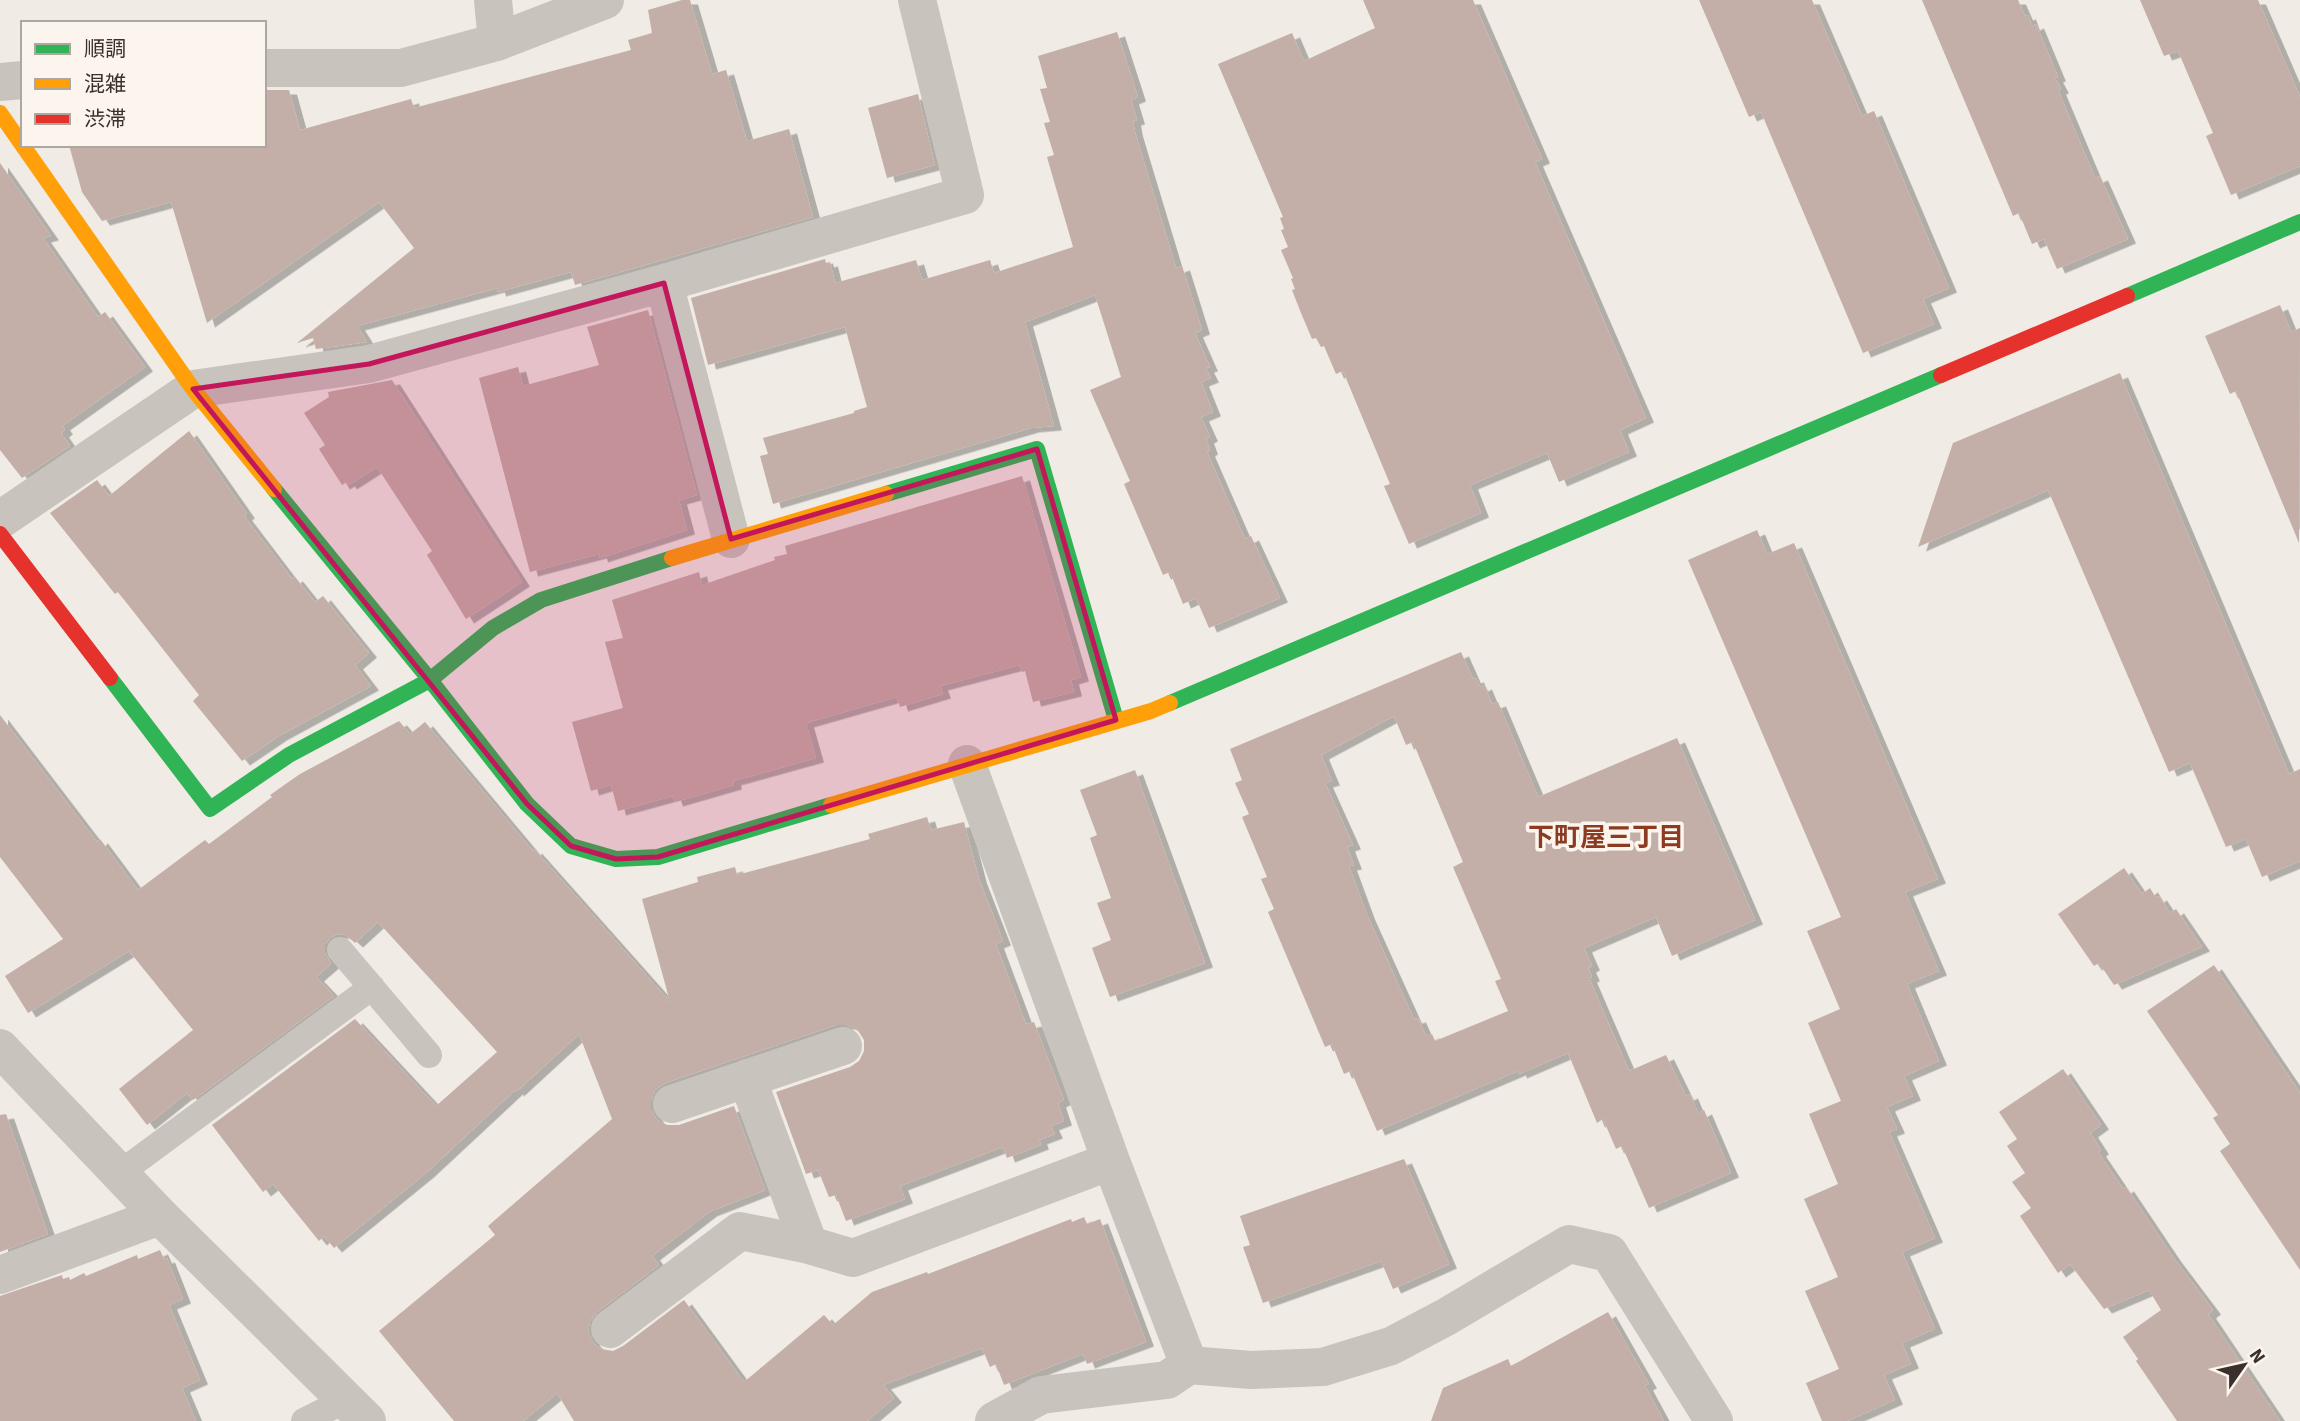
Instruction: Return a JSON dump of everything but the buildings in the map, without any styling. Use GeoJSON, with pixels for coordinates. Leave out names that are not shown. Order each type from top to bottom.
{"type":"FeatureCollection","features":[{"type":"Feature","properties":{"kind":"street"},"geometry":{"type":"LineString","coordinates":[[493,0],[497,43]]}},
{"type":"Feature","properties":{"kind":"street"},"geometry":{"type":"LineString","coordinates":[[266,68],[401,68],[497,43],[605,0]]}},
{"type":"Feature","properties":{"kind":"street"},"geometry":{"type":"LineString","coordinates":[[0,520],[193,388],[369,364],[664,283],[965,195],[917,0]]}},
{"type":"Feature","properties":{"kind":"street"},"geometry":{"type":"LineString","coordinates":[[0,82],[21,80]]}},
{"type":"Feature","properties":{"kind":"street"},"geometry":{"type":"LineString","coordinates":[[0,113],[21,143]]}},
{"type":"Feature","properties":{"kind":"street"},"geometry":{"type":"LineString","coordinates":[[24,147],[193,388],[527,804],[572,846],[616,859],[658,857],[1151,711],[2300,222]]}},
{"type":"Feature","properties":{"kind":"street"},"geometry":{"type":"LineString","coordinates":[[664,283],[731,539]]}},
{"type":"Feature","properties":{"kind":"street"},"geometry":{"type":"LineString","coordinates":[[0,534],[210,809],[289,755],[430,680],[493,628],[541,600],[731,539],[1037,449],[1116,720]]}},
{"type":"Feature","properties":{"kind":"street"},"geometry":{"type":"LineString","coordinates":[[967,764],[1111,1161],[1189,1365]]}},
{"type":"Feature","properties":{"kind":"street"},"geometry":{"type":"LineString","coordinates":[[672,1104],[843,1046]]}},
{"type":"Feature","properties":{"kind":"street"},"geometry":{"type":"LineString","coordinates":[[0,1048],[160,1216],[356,1410]]}},
{"type":"Feature","properties":{"kind":"street"},"geometry":{"type":"LineString","coordinates":[[747,1078],[809,1245]]}},
{"type":"Feature","properties":{"kind":"street"},"geometry":{"type":"LineString","coordinates":[[610,1329],[740,1231],[809,1245],[853,1258],[1111,1161]]}},
{"type":"Feature","properties":{"kind":"street"},"geometry":{"type":"LineString","coordinates":[[0,1275],[160,1216]]}},
{"type":"Feature","properties":{"kind":"street"},"geometry":{"type":"LineString","coordinates":[[994,1421],[1041,1395],[1167,1380],[1189,1365],[1251,1370],[1323,1367],[1391,1346],[1446,1317],[1569,1244],[1609,1253],[1714,1421]]}},
{"type":"Feature","properties":{"kind":"lane"},"geometry":{"type":"LineString","coordinates":[[340,950],[429,1055]]}},
{"type":"Feature","properties":{"kind":"lane"},"geometry":{"type":"LineString","coordinates":[[120,1174],[372,987]]}},
{"type":"Feature","properties":{"kind":"lane"},"geometry":{"type":"LineString","coordinates":[[304,1421],[356,1410]]}},
{"type":"Feature","properties":{"kind":"highlighted area"},"geometry":{"type":"Polygon","coordinates":[[[664,283],[731,539],[1037,449],[1116,720],[658,857],[616,859],[571,846],[527,804],[193,389],[369,364],[664,283]]]}},
{"type":"Feature","properties":{"kind":"traffic: fast"},"geometry":{"type":"LineString","coordinates":[[2127,296],[2300,222]]}},
{"type":"Feature","properties":{"kind":"traffic: fast"},"geometry":{"type":"LineString","coordinates":[[1170,703],[1941,375]]}},
{"type":"Feature","properties":{"kind":"traffic: fast"},"geometry":{"type":"LineString","coordinates":[[886,494],[1037,449],[1116,720]]}},
{"type":"Feature","properties":{"kind":"traffic: fast"},"geometry":{"type":"LineString","coordinates":[[274,489],[527,804],[571,846],[616,859],[658,857],[831,805]]}},
{"type":"Feature","properties":{"kind":"traffic: fast"},"geometry":{"type":"LineString","coordinates":[[110,678],[210,809],[289,755],[430,680],[493,628],[541,600],[672,558]]}},
{"type":"Feature","properties":{"kind":"traffic: slow"},"geometry":{"type":"LineString","coordinates":[[0,113],[21,143]]}},
{"type":"Feature","properties":{"kind":"traffic: slow"},"geometry":{"type":"LineString","coordinates":[[24,147],[193,389],[274,489]]}},
{"type":"Feature","properties":{"kind":"traffic: slow"},"geometry":{"type":"LineString","coordinates":[[672,558],[886,494]]}},
{"type":"Feature","properties":{"kind":"traffic: slow"},"geometry":{"type":"LineString","coordinates":[[831,805],[1151,711],[1170,703]]}},
{"type":"Feature","properties":{"kind":"traffic: jam"},"geometry":{"type":"LineString","coordinates":[[1941,375],[2127,296]]}},
{"type":"Feature","properties":{"kind":"traffic: jam"},"geometry":{"type":"LineString","coordinates":[[0,534],[110,678]]}},
{"type":"Feature","properties":{"kind":"district","name":"下町屋三丁目"},"geometry":{"type":"Point","coordinates":[1606,837]}}]}
